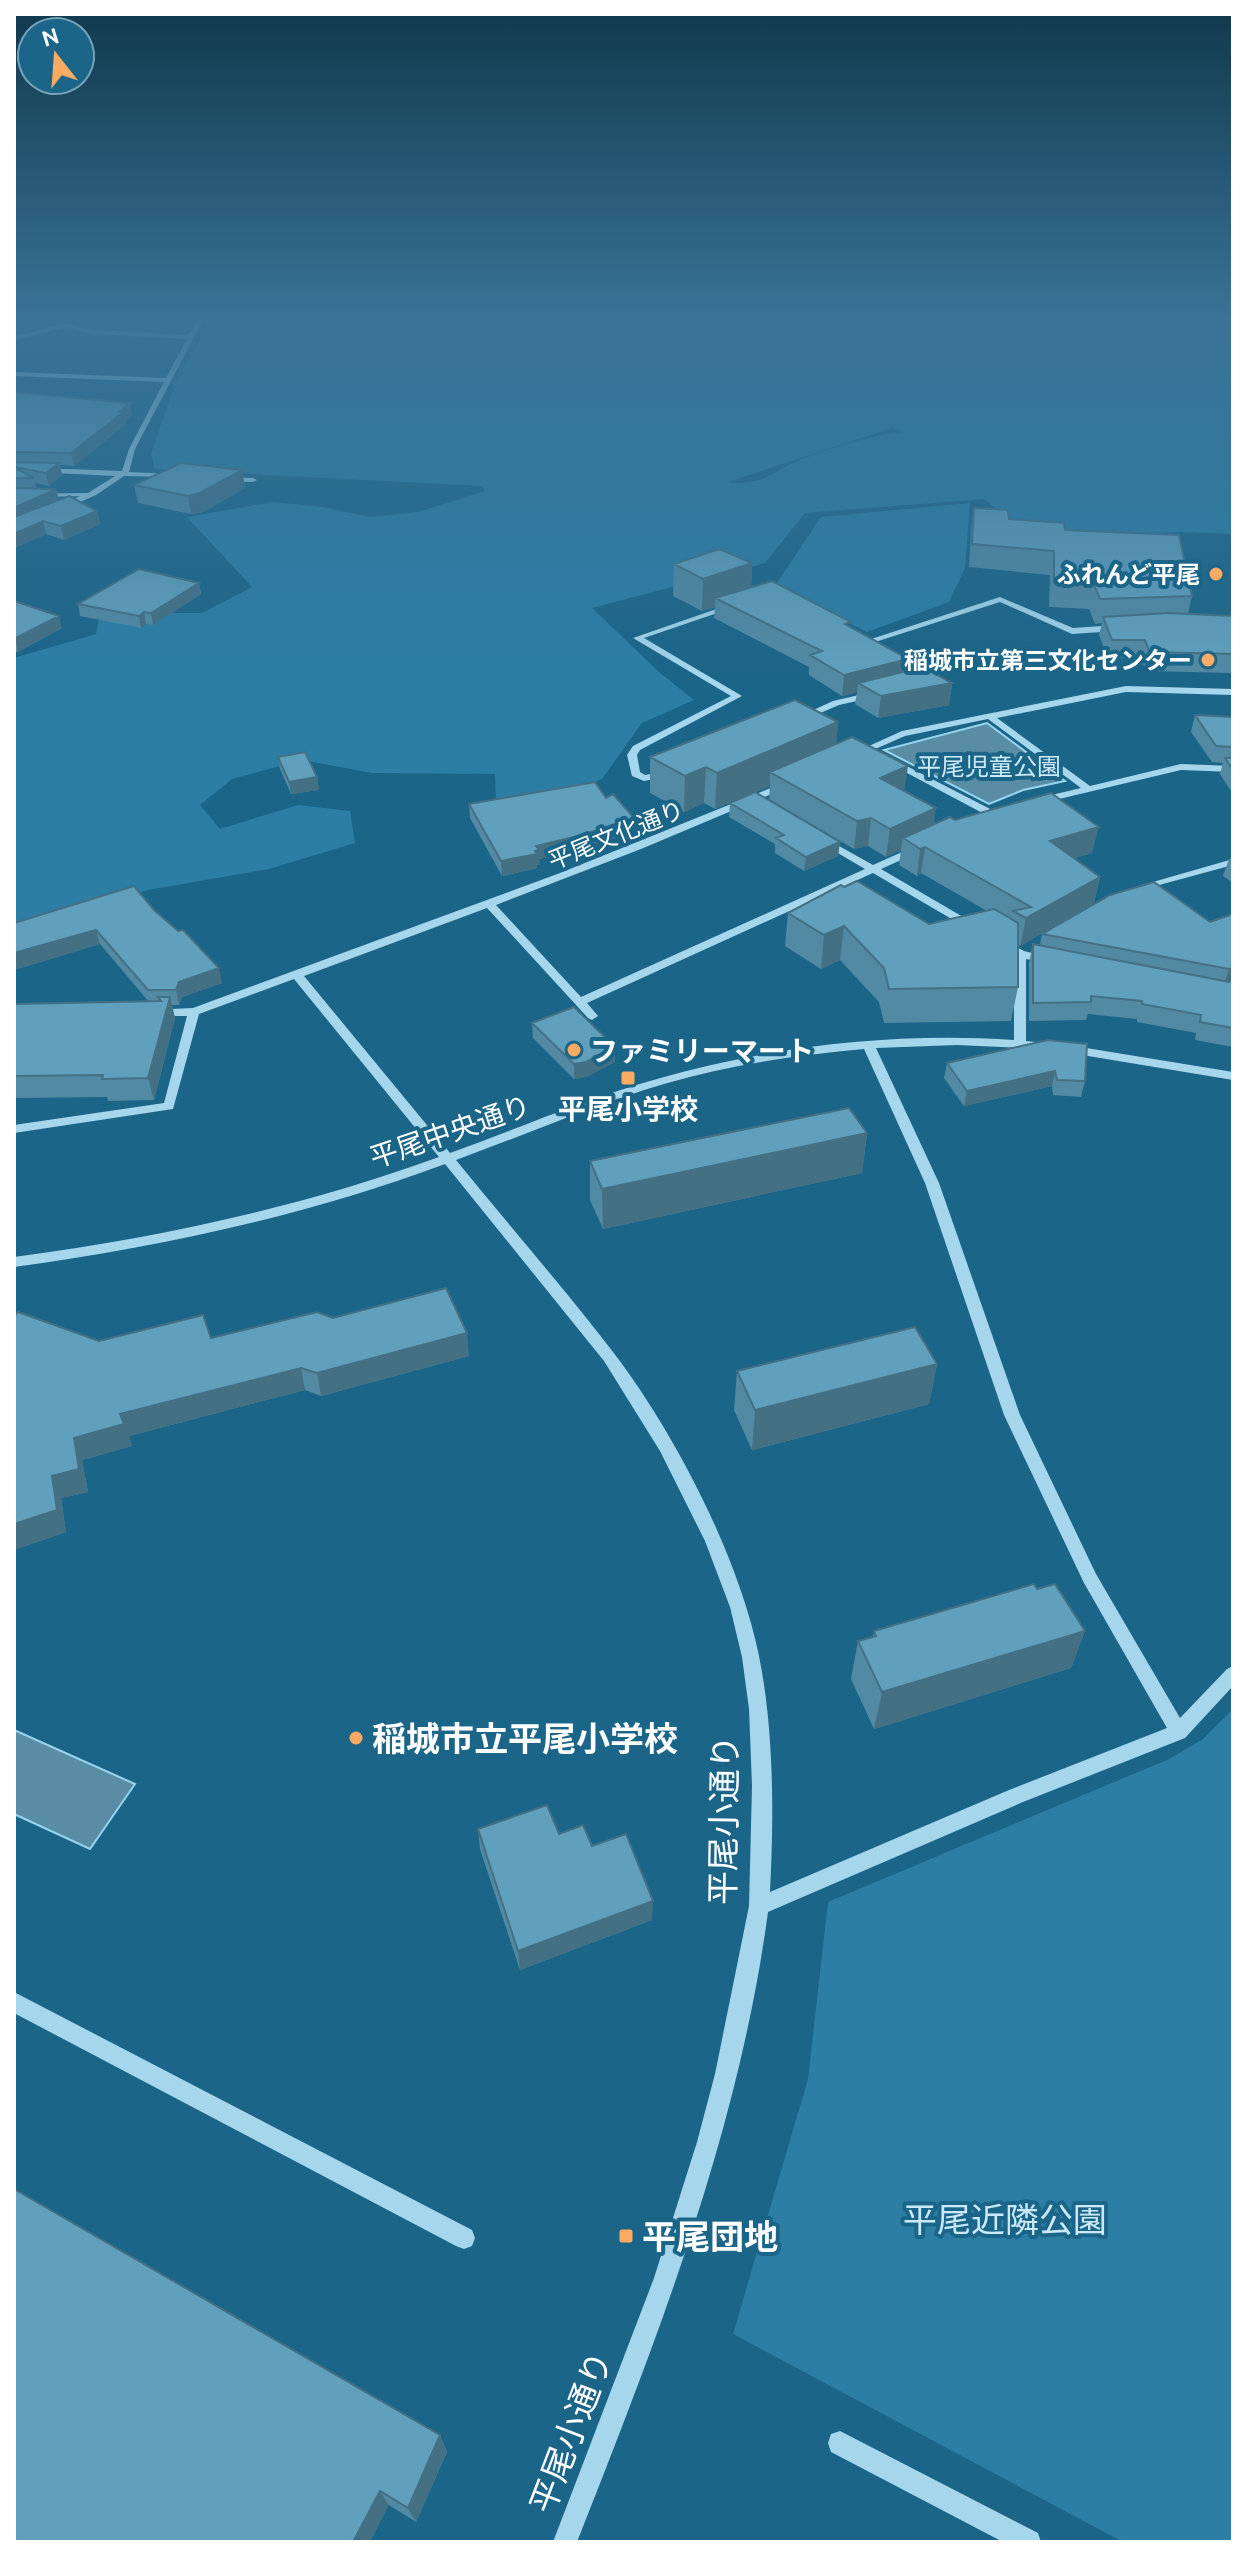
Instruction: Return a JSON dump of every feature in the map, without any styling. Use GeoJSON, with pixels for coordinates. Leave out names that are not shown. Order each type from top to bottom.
{"type":"FeatureCollection","features":[{"type":"Feature","properties":{"kind":"street"},"geometry":{"type":"LineString","coordinates":[[53,512],[93,493],[125,472],[137,439]]}},
{"type":"Feature","properties":{"kind":"street"},"geometry":{"type":"LineString","coordinates":[[14,469],[190,477]]}},
{"type":"Feature","properties":{"kind":"street"},"geometry":{"type":"LineString","coordinates":[[222,478],[253,480]]}},
{"type":"Feature","properties":{"kind":"street"},"geometry":{"type":"LineString","coordinates":[[14,496],[93,493]]}},
{"type":"Feature","properties":{"kind":"street"},"geometry":{"type":"LineString","coordinates":[[866,642],[1000,599],[1072,631],[1134,627]]}},
{"type":"Feature","properties":{"kind":"street"},"geometry":{"type":"LineString","coordinates":[[682,768],[656,778],[644,778],[635,774],[632,755],[636,748],[738,696],[637,638],[740,604]]}},
{"type":"Feature","properties":{"kind":"street"},"geometry":{"type":"LineString","coordinates":[[852,635],[877,648]]}},
{"type":"Feature","properties":{"kind":"street"},"geometry":{"type":"LineString","coordinates":[[840,761],[902,734],[1126,689],[1233,692]]}},
{"type":"Feature","properties":{"kind":"street"},"geometry":{"type":"LineString","coordinates":[[796,720],[836,703],[881,693]]}},
{"type":"Feature","properties":{"kind":"street"},"geometry":{"type":"LineString","coordinates":[[989,716],[1087,788]]}},
{"type":"Feature","properties":{"kind":"street"},"geometry":{"type":"LineString","coordinates":[[868,748],[994,815]]}},
{"type":"Feature","properties":{"kind":"street"},"geometry":{"type":"LineString","coordinates":[[1022,806],[1181,767],[1233,769]]}},
{"type":"Feature","properties":{"kind":"street","name":"平尾文化通り"},"geometry":{"type":"LineString","coordinates":[[144,1012],[194,1012],[491,906],[666,838],[797,780]]}},
{"type":"Feature","properties":{"kind":"street"},"geometry":{"type":"LineString","coordinates":[[754,799],[767,807]]}},
{"type":"Feature","properties":{"kind":"street"},"geometry":{"type":"LineString","coordinates":[[981,821],[1008,810]]}},
{"type":"Feature","properties":{"kind":"street"},"geometry":{"type":"LineString","coordinates":[[807,830],[980,931]]}},
{"type":"Feature","properties":{"kind":"street"},"geometry":{"type":"LineString","coordinates":[[580,1002],[927,845]]}},
{"type":"Feature","properties":{"kind":"street"},"geometry":{"type":"LineString","coordinates":[[1131,890],[1233,862]]}},
{"type":"Feature","properties":{"kind":"street"},"geometry":{"type":"LineString","coordinates":[[491,906],[592,1016]]}},
{"type":"Feature","properties":{"kind":"street"},"geometry":{"type":"LineString","coordinates":[[993,939],[1020,954],[1064,963]]}},
{"type":"Feature","properties":{"kind":"street"},"geometry":{"type":"LineString","coordinates":[[1020,954],[1032,947]]}},
{"type":"Feature","properties":{"kind":"street"},"geometry":{"type":"LineString","coordinates":[[1020,954],[1020,1044]]}},
{"type":"Feature","properties":{"kind":"street","name":"平尾小通り"},"geometry":{"type":"LineString","coordinates":[[296,974],[609,1357],[653,1422],[694,1500],[738,1607],[757,1691],[762,1776],[759,1906],[730,2058],[708,2141],[616,2410],[565,2542]]}},
{"type":"Feature","properties":{"kind":"street"},"geometry":{"type":"LineString","coordinates":[[14,1129],[169,1106],[194,1012]]}},
{"type":"Feature","properties":{"kind":"street","name":"平尾中央通り"},"geometry":{"type":"LineString","coordinates":[[14,1262],[84,1253],[200,1231],[305,1205],[449,1159],[611,1099],[699,1071],[831,1048],[952,1041],[1020,1044],[1092,1051],[1233,1076]]}},
{"type":"Feature","properties":{"kind":"street"},"geometry":{"type":"LineString","coordinates":[[869,1046],[932,1183],[1012,1415],[1090,1578],[1179,1732]]}},
{"type":"Feature","properties":{"kind":"street"},"geometry":{"type":"LineString","coordinates":[[759,1906],[1016,1796],[1179,1732],[1233,1674]]}},
{"type":"Feature","properties":{"kind":"street"},"geometry":{"type":"LineString","coordinates":[[14,2002],[464,2238]]}},
{"type":"Feature","properties":{"kind":"street"},"geometry":{"type":"LineString","coordinates":[[840,2443],[1029,2542]]}},
{"type":"Feature","properties":{"kind":"green space"},"geometry":{"type":"Polygon","coordinates":[[[156,439],[858,439],[728,482],[740,483],[758,480],[802,459],[864,439],[1233,439],[1233,534],[1181,532],[1053,539],[1002,514],[984,499],[805,513],[765,563],[592,608],[659,672],[694,700],[642,723],[602,779],[570,792],[496,802],[495,774],[372,773],[302,760],[232,779],[200,805],[220,829],[298,805],[350,811],[355,843],[269,869],[148,890],[14,926],[14,658],[96,634],[99,619],[113,613],[202,613],[252,587],[187,517],[272,502],[323,507],[370,517],[418,512],[485,491],[482,486],[155,469],[151,454],[156,439]]]}},
{"type":"Feature","properties":{"kind":"green space"},"geometry":{"type":"Polygon","coordinates":[[[970,503],[965,568],[949,602],[867,632],[775,586],[821,517],[970,503]]]}},
{"type":"Feature","properties":{"kind":"green space","name":"平尾近隣公園"},"geometry":{"type":"Polygon","coordinates":[[[1233,1709],[1233,2542],[1123,2542],[733,2334],[808,2079],[828,1902],[1169,1759],[1203,1739],[1233,1709]]]}},
{"type":"Feature","properties":{"kind":"shaded area","name":"平尾児童公園"},"geometry":{"type":"Polygon","coordinates":[[[987,723],[1065,781],[1023,790],[989,804],[884,750],[987,723]]]}},
{"type":"Feature","properties":{"kind":"shaded area"},"geometry":{"type":"Polygon","coordinates":[[[14,1730],[135,1784],[90,1849],[14,1814],[14,1730]]]}},
{"type":"Feature","properties":{"kind":"building"},"geometry":{"type":"Polygon","coordinates":[[[14,439],[89,439],[71,453],[14,452],[14,439]]]}},
{"type":"Feature","properties":{"kind":"building"},"geometry":{"type":"Polygon","coordinates":[[[14,462],[59,463],[46,473],[14,467],[14,462]]]}},
{"type":"Feature","properties":{"kind":"building"},"geometry":{"type":"Polygon","coordinates":[[[181,463],[242,470],[200,493],[188,496],[134,485],[181,463]]]}},
{"type":"Feature","properties":{"kind":"building"},"geometry":{"type":"Polygon","coordinates":[[[14,467],[34,478],[14,478],[14,467]]]}},
{"type":"Feature","properties":{"kind":"building"},"geometry":{"type":"Polygon","coordinates":[[[14,488],[56,489],[14,508],[14,488]]]}},
{"type":"Feature","properties":{"kind":"building"},"geometry":{"type":"Polygon","coordinates":[[[69,496],[97,511],[61,526],[43,521],[14,534],[14,517],[69,496]]]}},
{"type":"Feature","properties":{"kind":"building"},"geometry":{"type":"Polygon","coordinates":[[[974,508],[1008,510],[1009,519],[1064,523],[1065,530],[1179,535],[1192,596],[1100,599],[1094,585],[1054,583],[1054,551],[972,544],[974,508]]]}},
{"type":"Feature","properties":{"kind":"building"},"geometry":{"type":"Polygon","coordinates":[[[719,549],[752,563],[703,579],[674,564],[719,549]]]}},
{"type":"Feature","properties":{"kind":"building"},"geometry":{"type":"Polygon","coordinates":[[[139,569],[199,583],[151,613],[144,612],[139,616],[78,604],[139,569]]]}},
{"type":"Feature","properties":{"kind":"building"},"geometry":{"type":"Polygon","coordinates":[[[772,581],[851,622],[845,624],[908,659],[844,675],[810,655],[822,651],[715,598],[772,581]]]}},
{"type":"Feature","properties":{"kind":"building"},"geometry":{"type":"Polygon","coordinates":[[[14,601],[59,616],[14,639],[14,601]]]}},
{"type":"Feature","properties":{"kind":"building"},"geometry":{"type":"Polygon","coordinates":[[[1168,613],[1233,616],[1233,654],[1150,652],[1145,640],[1112,640],[1103,617],[1168,613]]]}},
{"type":"Feature","properties":{"kind":"building"},"geometry":{"type":"Polygon","coordinates":[[[923,667],[952,683],[881,696],[858,683],[923,667]]]}},
{"type":"Feature","properties":{"kind":"building"},"geometry":{"type":"Polygon","coordinates":[[[795,700],[838,722],[717,773],[706,767],[685,776],[650,757],[795,700]]]}},
{"type":"Feature","properties":{"kind":"building"},"geometry":{"type":"Polygon","coordinates":[[[1195,715],[1233,717],[1233,747],[1216,746],[1195,715]]]}},
{"type":"Feature","properties":{"kind":"building"},"geometry":{"type":"Polygon","coordinates":[[[852,737],[908,766],[880,778],[936,808],[890,829],[871,818],[857,821],[770,772],[852,737]]]}},
{"type":"Feature","properties":{"kind":"building"},"geometry":{"type":"Polygon","coordinates":[[[305,752],[317,777],[289,782],[278,757],[305,752]]]}},
{"type":"Feature","properties":{"kind":"building"},"geometry":{"type":"Polygon","coordinates":[[[1225,758],[1233,758],[1233,770],[1225,758]]]}},
{"type":"Feature","properties":{"kind":"building"},"geometry":{"type":"Polygon","coordinates":[[[595,782],[606,798],[613,794],[634,818],[536,846],[539,850],[535,851],[537,854],[501,861],[469,804],[595,782]]]}},
{"type":"Feature","properties":{"kind":"building"},"geometry":{"type":"Polygon","coordinates":[[[755,792],[840,842],[806,857],[776,838],[784,835],[730,803],[755,792]]]}},
{"type":"Feature","properties":{"kind":"building"},"geometry":{"type":"Polygon","coordinates":[[[1051,793],[1099,827],[1050,841],[1100,877],[1026,918],[1013,911],[1031,907],[925,847],[920,849],[903,838],[950,817],[955,820],[1051,793]]]}},
{"type":"Feature","properties":{"kind":"building"},"geometry":{"type":"Polygon","coordinates":[[[857,881],[929,924],[994,909],[1018,923],[1018,987],[889,989],[884,968],[844,926],[824,935],[788,913],[841,885],[844,887],[857,881]]]}},
{"type":"Feature","properties":{"kind":"building"},"geometry":{"type":"Polygon","coordinates":[[[1154,882],[1210,922],[1233,914],[1233,968],[1042,934],[1110,895],[1154,882]]]}},
{"type":"Feature","properties":{"kind":"building"},"geometry":{"type":"Polygon","coordinates":[[[134,886],[154,910],[178,931],[183,930],[219,968],[179,982],[176,990],[148,990],[96,930],[14,953],[14,923],[134,886]]]}},
{"type":"Feature","properties":{"kind":"building"},"geometry":{"type":"Polygon","coordinates":[[[1033,944],[1233,981],[1233,1028],[1200,1022],[1201,1015],[1142,1004],[1142,1001],[1091,996],[1091,1002],[1033,1003],[1033,944]]]}},
{"type":"Feature","properties":{"kind":"building"},"geometry":{"type":"Polygon","coordinates":[[[158,997],[170,997],[148,1078],[14,1076],[14,1004],[161,1001],[158,997]]]}},
{"type":"Feature","properties":{"kind":"building"},"geometry":{"type":"Polygon","coordinates":[[[574,1007],[615,1047],[586,1062],[574,1064],[532,1023],[574,1007]]]}},
{"type":"Feature","properties":{"kind":"building"},"geometry":{"type":"Polygon","coordinates":[[[1048,1040],[1087,1044],[1085,1081],[1057,1080],[1055,1071],[967,1091],[947,1063],[1048,1040]]]}},
{"type":"Feature","properties":{"kind":"building"},"geometry":{"type":"Polygon","coordinates":[[[849,1108],[867,1133],[602,1189],[590,1161],[849,1108]]]}},
{"type":"Feature","properties":{"kind":"building"},"geometry":{"type":"Polygon","coordinates":[[[446,1288],[467,1333],[317,1373],[301,1368],[120,1414],[124,1424],[74,1438],[79,1469],[52,1476],[57,1510],[14,1524],[14,1316],[18,1312],[99,1341],[203,1315],[211,1338],[317,1312],[333,1318],[446,1288]]]}},
{"type":"Feature","properties":{"kind":"building"},"geometry":{"type":"Polygon","coordinates":[[[915,1327],[937,1364],[755,1410],[737,1371],[915,1327]]]}},
{"type":"Feature","properties":{"kind":"building"},"geometry":{"type":"Polygon","coordinates":[[[1034,1584],[1037,1589],[1055,1584],[1085,1631],[882,1692],[858,1641],[876,1636],[874,1631],[1034,1584]]]}},
{"type":"Feature","properties":{"kind":"building"},"geometry":{"type":"Polygon","coordinates":[[[547,1805],[559,1834],[583,1825],[592,1846],[626,1834],[653,1901],[518,1951],[478,1829],[547,1805]]]}},
{"type":"Feature","properties":{"kind":"building"},"geometry":{"type":"Polygon","coordinates":[[[14,2189],[440,2435],[408,2508],[380,2491],[353,2542],[14,2542],[14,2189]]]}},
{"type":"Feature","properties":{"kind":"place","name":"ふれんど平尾"},"geometry":{"type":"Point","coordinates":[1216,574]}},
{"type":"Feature","properties":{"kind":"place","name":"稲城市立第三文化センター"},"geometry":{"type":"Point","coordinates":[1208,660]}},
{"type":"Feature","properties":{"kind":"place","name":"ファミリーマート"},"geometry":{"type":"Point","coordinates":[574,1050]}},
{"type":"Feature","properties":{"kind":"place","name":"平尾小学校"},"geometry":{"type":"Point","coordinates":[628,1078]}},
{"type":"Feature","properties":{"kind":"place","name":"稲城市立平尾小学校"},"geometry":{"type":"Point","coordinates":[356,1738]}},
{"type":"Feature","properties":{"kind":"place","name":"平尾団地"},"geometry":{"type":"Point","coordinates":[626,2236]}}]}
